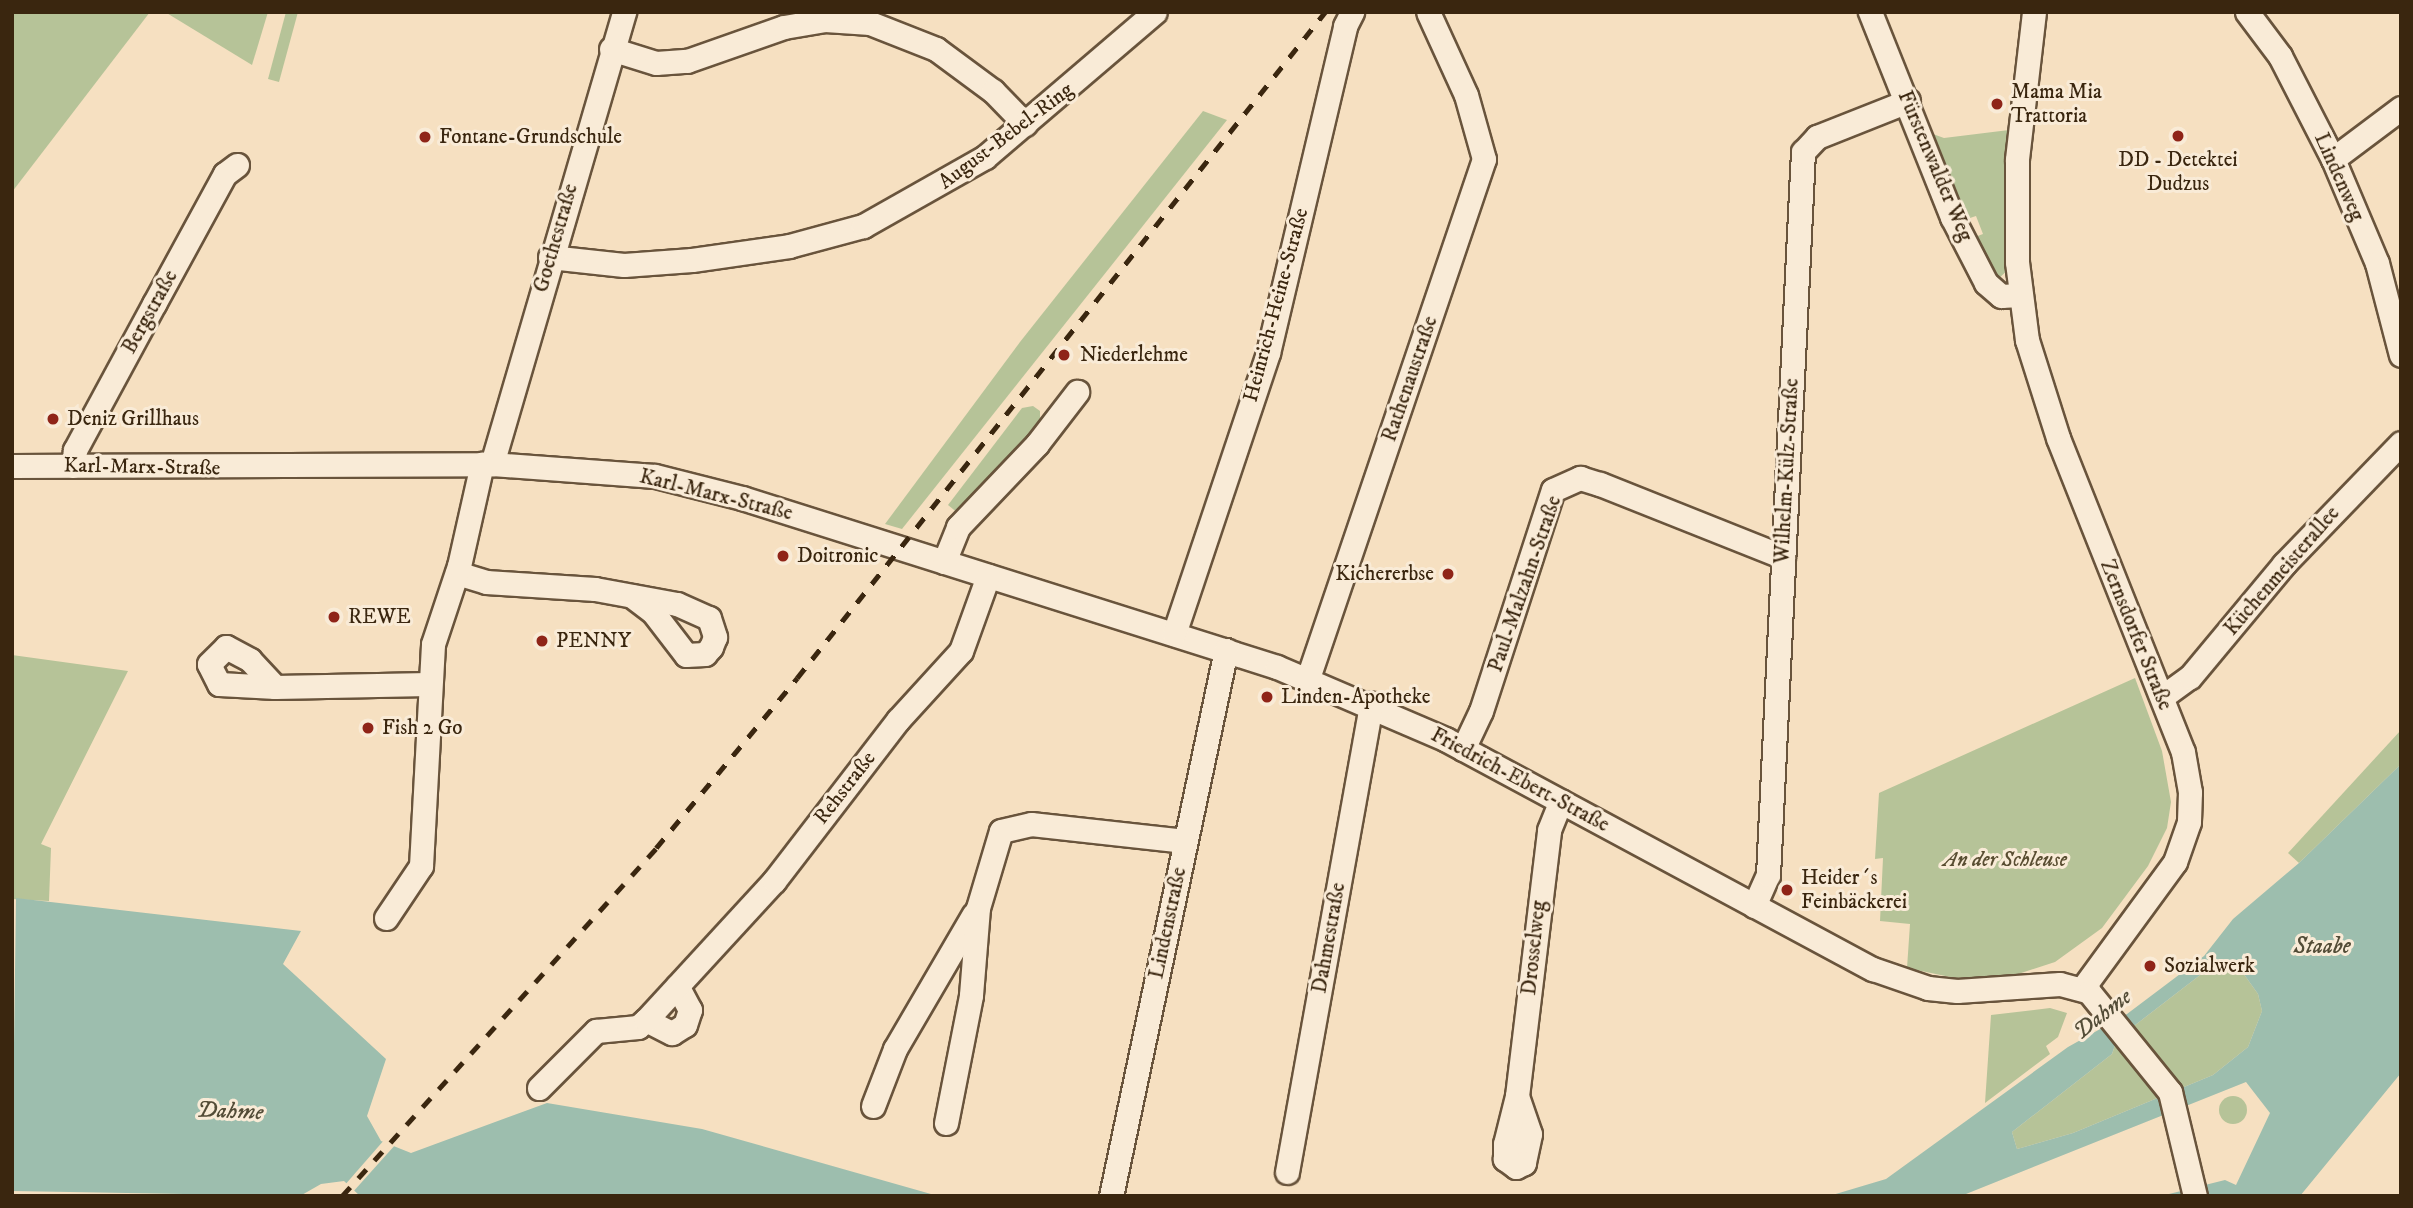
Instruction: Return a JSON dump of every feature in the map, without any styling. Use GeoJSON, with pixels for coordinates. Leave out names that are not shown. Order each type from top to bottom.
{"type":"FeatureCollection","features":[{"type":"Feature","properties":{"kind":"street","name":"Goethestraße"},"geometry":{"type":"LineString","coordinates":[[487,464],[624,12]]}},
{"type":"Feature","properties":{"kind":"street","name":"August-Bebel-Ring"},"geometry":{"type":"LineString","coordinates":[[550,257],[624,265],[692,260],[824,237],[900,209],[985,157],[1155,12]]}},
{"type":"Feature","properties":{"kind":"street","name":"Heinrich-Heine-Straße"},"geometry":{"type":"LineString","coordinates":[[1174,634],[1268,353],[1352,12]]}},
{"type":"Feature","properties":{"kind":"street","name":"Rathenaustraße"},"geometry":{"type":"LineString","coordinates":[[1308,678],[1485,159],[1484,144],[1460,81],[1429,12]]}},
{"type":"Feature","properties":{"kind":"street","name":"Fürstenwalder Weg"},"geometry":{"type":"LineString","coordinates":[[1870,12],[1908,101],[1952,217],[1986,283],[2001,296],[2020,295]]}},
{"type":"Feature","properties":{"kind":"street","name":"Zernsdorfer Straße"},"geometry":{"type":"LineString","coordinates":[[2034,12],[2017,159],[2020,295],[2045,402],[2162,697],[2185,762],[2189,822],[2160,884],[2082,989]]}},
{"type":"Feature","properties":{"kind":"street","name":"Lindenweg"},"geometry":{"type":"LineString","coordinates":[[2247,12],[2280,56],[2333,159],[2377,263],[2401,355]]}},
{"type":"Feature","properties":{"kind":"street"},"geometry":{"type":"LineString","coordinates":[[611,50],[656,63],[687,61],[784,27],[825,20],[871,18],[936,49],[993,90],[1025,124]]}},
{"type":"Feature","properties":{"kind":"street","name":"Wilhelm-Külz-Straße"},"geometry":{"type":"LineString","coordinates":[[1754,906],[1768,875],[1803,152],[1817,137],[1908,101]]}},
{"type":"Feature","properties":{"kind":"street"},"geometry":{"type":"LineString","coordinates":[[2333,159],[2401,108]]}},
{"type":"Feature","properties":{"kind":"street","name":"Bergstraße"},"geometry":{"type":"LineString","coordinates":[[73,466],[75,450],[153,304],[225,174],[237,164]]}},
{"type":"Feature","properties":{"kind":"street"},"geometry":{"type":"LineString","coordinates":[[943,562],[958,527],[1037,444],[1077,392]]}},
{"type":"Feature","properties":{"kind":"street","name":"Küchenmeisterallee"},"geometry":{"type":"LineString","coordinates":[[2162,697],[2190,677],[2284,564],[2401,443]]}},
{"type":"Feature","properties":{"kind":"street"},"geometry":{"type":"LineString","coordinates":[[386,918],[421,866],[433,644],[457,573],[487,464]]}},
{"type":"Feature","properties":{"kind":"street","name":"Karl-Marx-Straße"},"geometry":{"type":"LineString","coordinates":[[12,467],[487,464],[679,481],[943,562]]}},
{"type":"Feature","properties":{"kind":"street","name":"Paul-Malzahn-Straße"},"geometry":{"type":"LineString","coordinates":[[1463,749],[1481,711],[1553,490],[1580,478],[1783,557]]}},
{"type":"Feature","properties":{"kind":"street","name":"Friedrich-Ebert-Straße"},"geometry":{"type":"LineString","coordinates":[[943,562],[1226,650],[1371,703],[1561,801],[1843,954],[1928,988],[1992,992],[2060,984],[2082,989]]}},
{"type":"Feature","properties":{"kind":"street"},"geometry":{"type":"LineString","coordinates":[[457,573],[486,582],[632,596]]}},
{"type":"Feature","properties":{"kind":"street","name":"Rehstraße"},"geometry":{"type":"LineString","coordinates":[[646,1020],[774,881],[912,703],[961,652],[988,576]]}},
{"type":"Feature","properties":{"kind":"street","name":"Lindenstraße"},"geometry":{"type":"LineString","coordinates":[[1111,1196],[1226,650]]}},
{"type":"Feature","properties":{"kind":"street"},"geometry":{"type":"LineString","coordinates":[[275,687],[429,684]]}},
{"type":"Feature","properties":{"kind":"street","name":"Dahmestraße"},"geometry":{"type":"LineString","coordinates":[[1287,1172],[1371,703]]}},
{"type":"Feature","properties":{"kind":"street","name":"Drosselweg"},"geometry":{"type":"LineString","coordinates":[[1517,1096],[1549,830],[1561,801]]}},
{"type":"Feature","properties":{"kind":"street"},"geometry":{"type":"LineString","coordinates":[[946,1124],[971,995],[978,908],[994,845],[1001,831],[1015,825],[1185,841]]}},
{"type":"Feature","properties":{"kind":"street"},"geometry":{"type":"LineString","coordinates":[[873,1106],[895,1049],[978,908]]}},
{"type":"Feature","properties":{"kind":"street"},"geometry":{"type":"LineString","coordinates":[[539,1088],[596,1031],[638,1027],[646,1020],[672,1033],[685,1025],[690,1010],[677,986]]}},
{"type":"Feature","properties":{"kind":"street"},"geometry":{"type":"LineString","coordinates":[[2082,989],[2097,998],[2173,1099],[2194,1192]]}},
{"type":"Feature","properties":{"kind":"green space"},"geometry":{"type":"Polygon","coordinates":[[[12,12],[150,12],[12,192],[12,12]]]}},
{"type":"Feature","properties":{"kind":"green space"},"geometry":{"type":"Polygon","coordinates":[[[165,12],[268,12],[252,65],[165,12]]]}},
{"type":"Feature","properties":{"kind":"green space"},"geometry":{"type":"Polygon","coordinates":[[[286,12],[298,12],[279,82],[268,79],[286,12]]]}},
{"type":"Feature","properties":{"kind":"green space"},"geometry":{"type":"Polygon","coordinates":[[[1203,111],[1227,120],[902,529],[885,524],[1020,342],[1203,111]]]}},
{"type":"Feature","properties":{"kind":"green space"},"geometry":{"type":"Polygon","coordinates":[[[2009,130],[2009,269],[1998,279],[1975,237],[1983,234],[1976,216],[1967,219],[1958,207],[1930,133],[1944,138],[2009,130]]]}},
{"type":"Feature","properties":{"kind":"green space"},"geometry":{"type":"Polygon","coordinates":[[[1033,406],[1040,411],[1040,422],[1033,439],[959,514],[948,505],[1022,408],[1033,406]]]}},
{"type":"Feature","properties":{"kind":"green space"},"geometry":{"type":"Polygon","coordinates":[[[12,655],[128,671],[41,844],[51,848],[49,901],[12,899],[12,655]]]}},
{"type":"Feature","properties":{"kind":"green space","name":"An der Schleuse"},"geometry":{"type":"Polygon","coordinates":[[[2135,678],[2162,751],[2171,802],[2167,828],[2148,866],[2102,928],[2055,962],[2009,977],[1955,978],[1907,968],[1910,924],[1880,921],[1883,858],[1875,859],[1879,793],[2135,678]]]}},
{"type":"Feature","properties":{"kind":"green space"},"geometry":{"type":"Polygon","coordinates":[[[2401,730],[2401,764],[2299,863],[2288,853],[2401,730]]]}},
{"type":"Feature","properties":{"kind":"green space"},"geometry":{"type":"Polygon","coordinates":[[[2221,959],[2238,966],[2258,994],[2262,1011],[2248,1047],[2213,1075],[2073,1133],[2017,1149],[2012,1132],[2112,1054],[2117,1039],[2221,959]]]}},
{"type":"Feature","properties":{"kind":"green space"},"geometry":{"type":"Polygon","coordinates":[[[2050,1008],[2067,1013],[2058,1037],[2046,1046],[2050,1054],[1985,1103],[1991,1015],[2050,1008]]]}},
{"type":"Feature","properties":{"kind":"green space"},"geometry":{"type":"Polygon","coordinates":[[[2233,1096],[2243,1100],[2247,1110],[2243,1120],[2233,1124],[2223,1120],[2219,1110],[2223,1100],[2233,1096]]]}},
{"type":"Feature","properties":{"kind":"water","name":"Staabe"},"geometry":{"type":"Polygon","coordinates":[[[2401,764],[2401,1073],[2300,1196],[2161,1196],[2225,1180],[2236,1185],[2270,1113],[2246,1082],[1961,1196],[1829,1196],[1886,1179],[2068,1047],[2127,1014],[2204,956],[2233,919],[2299,863],[2401,764]],[[2221,959],[2117,1039],[2112,1054],[2012,1132],[2017,1149],[2073,1133],[2213,1075],[2248,1047],[2262,1011],[2258,994],[2238,966],[2221,959]]]}},
{"type":"Feature","properties":{"kind":"water","name":"Dahme"},"geometry":{"type":"Polygon","coordinates":[[[16,898],[301,931],[283,964],[386,1059],[367,1116],[381,1141],[411,1153],[547,1103],[702,1129],[938,1196],[360,1196],[344,1181],[321,1184],[300,1196],[12,1191],[16,898]]]}},
{"type":"Feature","properties":{"kind":"pier"},"geometry":{"type":"Polygon","coordinates":[[[385,1139],[396,1144],[352,1193],[344,1186],[385,1139]]]}},
{"type":"Feature","properties":{"kind":"railway"},"geometry":{"type":"LineString","coordinates":[[342,1196],[656,848],[797,678],[1325,12]]}},
{"type":"Feature","properties":{"kind":"place","name":"Mama Mia Trattoria"},"geometry":{"type":"Point","coordinates":[1997,104]}},
{"type":"Feature","properties":{"kind":"place","name":"DD - Detektei Dudzus"},"geometry":{"type":"Point","coordinates":[2178,136]}},
{"type":"Feature","properties":{"kind":"place","name":"Fontane-Grundschule"},"geometry":{"type":"Point","coordinates":[425,137]}},
{"type":"Feature","properties":{"kind":"place","name":"Niederlehme"},"geometry":{"type":"Point","coordinates":[1064,355]}},
{"type":"Feature","properties":{"kind":"place","name":"Deniz Grillhaus"},"geometry":{"type":"Point","coordinates":[53,419]}},
{"type":"Feature","properties":{"kind":"place","name":"Doitronic"},"geometry":{"type":"Point","coordinates":[783,556]}},
{"type":"Feature","properties":{"kind":"place","name":"Kichererbse"},"geometry":{"type":"Point","coordinates":[1448,574]}},
{"type":"Feature","properties":{"kind":"place","name":"REWE"},"geometry":{"type":"Point","coordinates":[334,617]}},
{"type":"Feature","properties":{"kind":"place","name":"PENNY"},"geometry":{"type":"Point","coordinates":[542,641]}},
{"type":"Feature","properties":{"kind":"place","name":"Linden-Apotheke"},"geometry":{"type":"Point","coordinates":[1267,697]}},
{"type":"Feature","properties":{"kind":"place","name":"Fish 2 Go"},"geometry":{"type":"Point","coordinates":[368,728]}},
{"type":"Feature","properties":{"kind":"place","name":"Heider´s Feinbäckerei"},"geometry":{"type":"Point","coordinates":[1787,890]}},
{"type":"Feature","properties":{"kind":"place","name":"Sozialwerk"},"geometry":{"type":"Point","coordinates":[2150,966]}}]}
